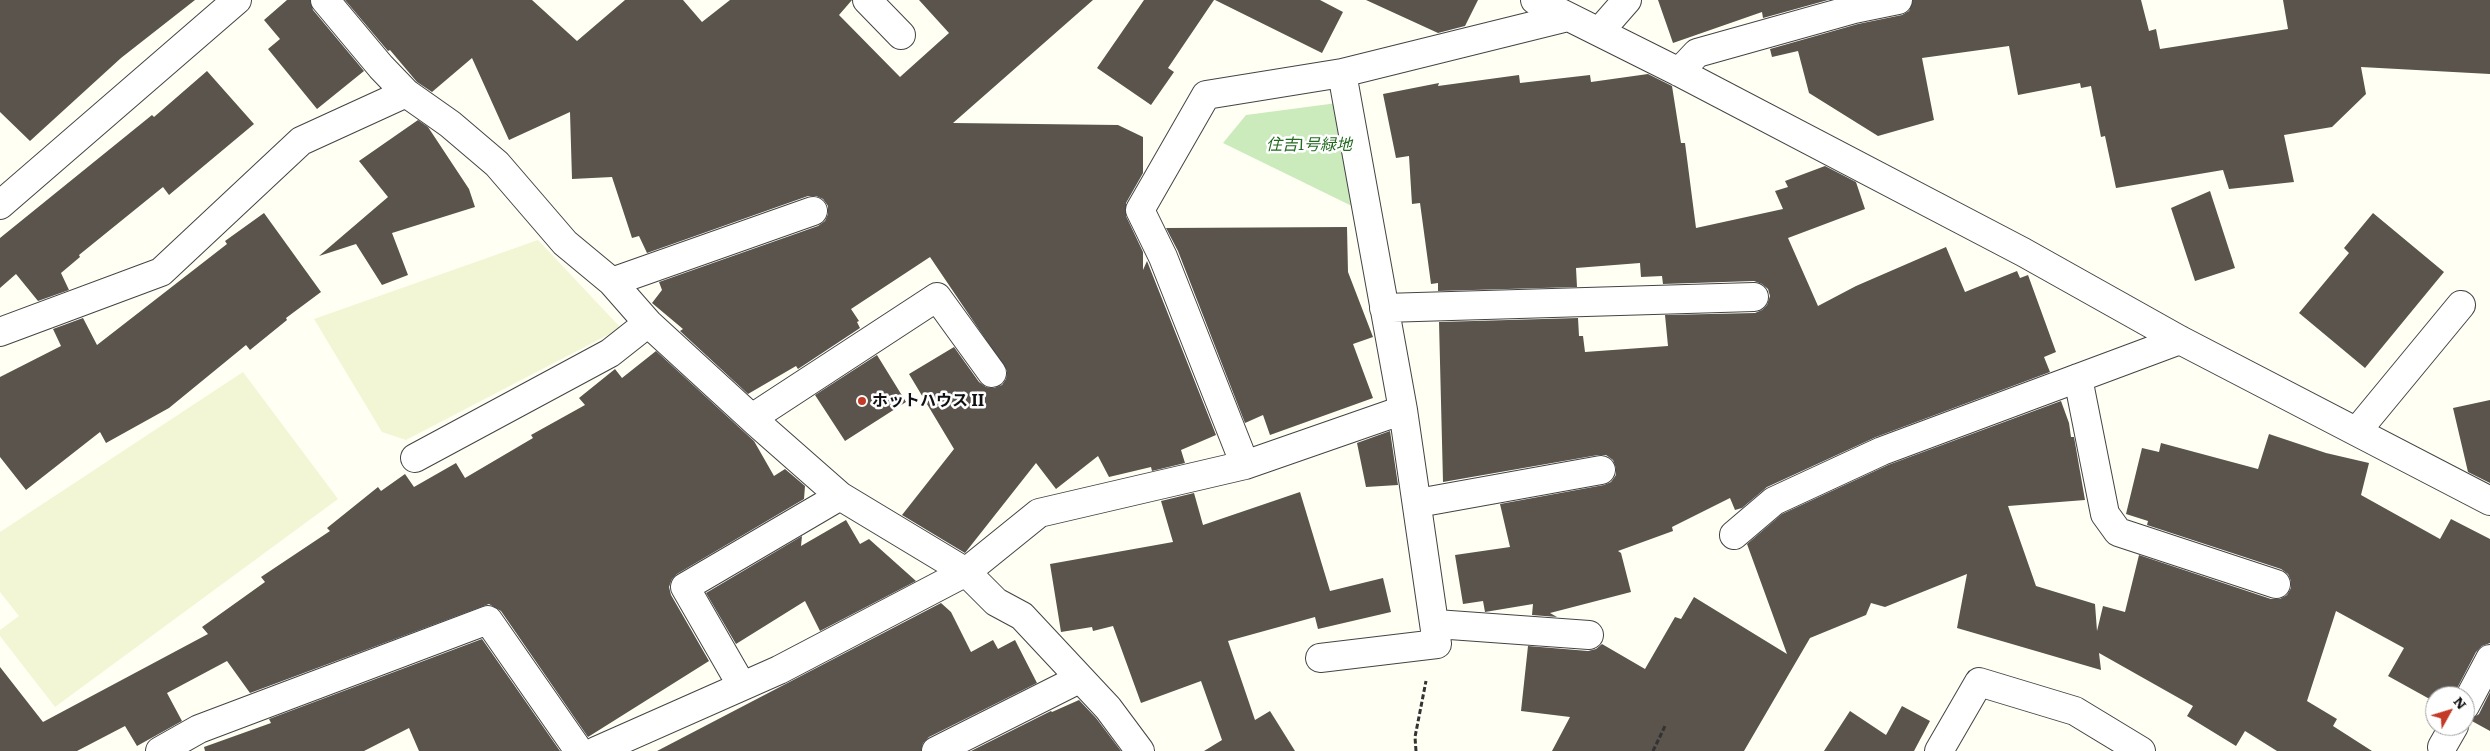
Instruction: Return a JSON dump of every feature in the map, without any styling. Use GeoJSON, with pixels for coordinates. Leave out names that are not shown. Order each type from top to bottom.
{"type":"FeatureCollection","features":[{"type":"Feature","properties":{"kind":"street"},"geometry":{"type":"LineString","coordinates":[[0,205],[237,0]]}},
{"type":"Feature","properties":{"kind":"street"},"geometry":{"type":"LineString","coordinates":[[325,0],[381,67],[406,93],[450,124],[497,164],[565,243],[612,282],[648,324],[840,496],[966,572],[996,602],[1022,616],[1108,708],[1140,751]]}},
{"type":"Feature","properties":{"kind":"street"},"geometry":{"type":"LineString","coordinates":[[867,0],[901,35]]}},
{"type":"Feature","properties":{"kind":"street"},"geometry":{"type":"LineString","coordinates":[[1535,0],[1679,72],[2023,252],[2180,340],[2490,501]]}},
{"type":"Feature","properties":{"kind":"street"},"geometry":{"type":"LineString","coordinates":[[1599,32],[1627,0]]}},
{"type":"Feature","properties":{"kind":"street"},"geometry":{"type":"LineString","coordinates":[[1679,72],[1697,53],[1854,9],[1898,0]]}},
{"type":"Feature","properties":{"kind":"street"},"geometry":{"type":"LineString","coordinates":[[1244,465],[1163,257],[1140,210],[1206,95],[1342,73],[1568,16]]}},
{"type":"Feature","properties":{"kind":"street"},"geometry":{"type":"LineString","coordinates":[[1342,73],[1403,410],[1437,634]]}},
{"type":"Feature","properties":{"kind":"street"},"geometry":{"type":"LineString","coordinates":[[0,332],[161,272],[301,141],[406,93]]}},
{"type":"Feature","properties":{"kind":"street"},"geometry":{"type":"LineString","coordinates":[[612,282],[813,211]]}},
{"type":"Feature","properties":{"kind":"street"},"geometry":{"type":"LineString","coordinates":[[1384,308],[1754,296]]}},
{"type":"Feature","properties":{"kind":"street"},"geometry":{"type":"LineString","coordinates":[[752,418],[937,297],[992,373]]}},
{"type":"Feature","properties":{"kind":"street"},"geometry":{"type":"LineString","coordinates":[[2357,431],[2461,304]]}},
{"type":"Feature","properties":{"kind":"street"},"geometry":{"type":"LineString","coordinates":[[415,458],[610,353],[648,324]]}},
{"type":"Feature","properties":{"kind":"street"},"geometry":{"type":"LineString","coordinates":[[1734,535],[1774,501],[1882,451],[2180,340]]}},
{"type":"Feature","properties":{"kind":"street"},"geometry":{"type":"LineString","coordinates":[[2078,378],[2105,514],[2118,532],[2276,584]]}},
{"type":"Feature","properties":{"kind":"street"},"geometry":{"type":"LineString","coordinates":[[596,751],[779,670],[966,572],[1039,513],[1244,465],[1403,410]]}},
{"type":"Feature","properties":{"kind":"street"},"geometry":{"type":"LineString","coordinates":[[1418,503],[1601,470]]}},
{"type":"Feature","properties":{"kind":"street"},"geometry":{"type":"LineString","coordinates":[[742,686],[686,587],[840,496]]}},
{"type":"Feature","properties":{"kind":"street"},"geometry":{"type":"LineString","coordinates":[[160,751],[199,729],[488,620],[579,751]]}},
{"type":"Feature","properties":{"kind":"street"},"geometry":{"type":"LineString","coordinates":[[1320,658],[1437,634],[1589,634]]}},
{"type":"Feature","properties":{"kind":"street"},"geometry":{"type":"LineString","coordinates":[[2475,688],[2490,660]]}},
{"type":"Feature","properties":{"kind":"street"},"geometry":{"type":"LineString","coordinates":[[936,751],[1079,679]]}},
{"type":"Feature","properties":{"kind":"street"},"geometry":{"type":"LineString","coordinates":[[1939,751],[1979,682],[2075,712],[2141,751]]}},
{"type":"Feature","properties":{"kind":"path"},"geometry":{"type":"LineString","coordinates":[[1416,751],[1421,699],[1437,634]]}},
{"type":"Feature","properties":{"kind":"path"},"geometry":{"type":"LineString","coordinates":[[1653,751],[1666,724]]}},
{"type":"Feature","properties":{"kind":"green space","name":"住吉1号緑地"},"geometry":{"type":"Polygon","coordinates":[[[1337,103],[1360,210],[1223,143],[1246,115],[1337,103]]]}},
{"type":"Feature","properties":{"kind":"green space"},"geometry":{"type":"Polygon","coordinates":[[[538,240],[621,328],[406,440],[382,432],[314,319],[538,240]]]}},
{"type":"Feature","properties":{"kind":"green space"},"geometry":{"type":"Polygon","coordinates":[[[243,372],[338,499],[55,707],[0,636],[0,630],[19,616],[0,592],[0,532],[243,372]]]}},
{"type":"Feature","properties":{"kind":"building"},"geometry":{"type":"Polygon","coordinates":[[[0,0],[195,0],[121,58],[30,141],[0,112],[0,0]]]}},
{"type":"Feature","properties":{"kind":"building"},"geometry":{"type":"Polygon","coordinates":[[[287,0],[310,0],[313,10],[364,71],[317,109],[268,49],[280,39],[264,20],[287,0]]]}},
{"type":"Feature","properties":{"kind":"building"},"geometry":{"type":"Polygon","coordinates":[[[345,0],[532,0],[577,41],[625,0],[683,0],[702,22],[730,0],[852,0],[839,15],[900,77],[949,33],[919,0],[1093,0],[953,123],[1118,125],[1143,137],[1143,173],[1126,203],[1126,216],[1143,252],[1143,270],[1147,261],[1216,435],[1181,450],[1185,463],[1152,471],[1151,467],[1109,477],[1098,456],[1056,489],[1036,463],[965,553],[902,515],[954,449],[909,374],[954,347],[979,382],[986,387],[994,388],[1002,385],[1006,379],[1007,371],[930,257],[851,309],[859,321],[857,322],[860,328],[798,369],[796,366],[748,394],[680,331],[683,329],[652,303],[662,290],[659,282],[818,226],[825,221],[828,214],[828,206],[823,199],[816,196],[808,196],[647,253],[639,236],[632,238],[612,177],[572,179],[570,112],[509,140],[472,58],[432,92],[417,82],[345,0]]]}},
{"type":"Feature","properties":{"kind":"building"},"geometry":{"type":"Polygon","coordinates":[[[1144,0],[1214,0],[1168,68],[1174,72],[1151,105],[1097,68],[1144,0]]]}},
{"type":"Feature","properties":{"kind":"building"},"geometry":{"type":"Polygon","coordinates":[[[1215,0],[1320,0],[1343,12],[1322,53],[1215,0]]]}},
{"type":"Feature","properties":{"kind":"building"},"geometry":{"type":"Polygon","coordinates":[[[1366,0],[1478,0],[1465,26],[1438,33],[1366,0]]]}},
{"type":"Feature","properties":{"kind":"building"},"geometry":{"type":"Polygon","coordinates":[[[1658,0],[1828,0],[1763,18],[1762,12],[1673,43],[1658,0]]]}},
{"type":"Feature","properties":{"kind":"building"},"geometry":{"type":"Polygon","coordinates":[[[1913,0],[2141,0],[2149,31],[2156,29],[2160,49],[2288,29],[2283,0],[2490,0],[2490,74],[2361,67],[2366,94],[2332,127],[2284,135],[2294,182],[2229,189],[2223,170],[2116,188],[2105,136],[2101,137],[2091,86],[2081,88],[2080,83],[2018,95],[2009,46],[1922,58],[1934,120],[1878,136],[1809,93],[1798,51],[1772,57],[1770,49],[1858,24],[1902,15],[1909,11],[1913,0]]]}},
{"type":"Feature","properties":{"kind":"building"},"geometry":{"type":"Polygon","coordinates":[[[207,71],[254,124],[169,195],[163,187],[79,255],[80,257],[61,273],[69,290],[38,301],[16,274],[0,288],[0,238],[152,115],[154,117],[207,71]]]}},
{"type":"Feature","properties":{"kind":"building"},"geometry":{"type":"Polygon","coordinates":[[[1648,74],[1672,86],[1681,143],[1685,143],[1696,228],[1783,209],[1775,191],[1788,187],[1785,181],[1825,166],[1856,182],[1865,209],[1788,238],[1818,306],[1856,286],[1946,247],[1965,292],[2017,271],[2020,278],[2028,275],[2056,352],[2044,357],[2050,372],[1876,437],[1767,487],[1742,508],[1735,510],[1730,498],[1672,527],[1673,531],[1618,551],[1621,553],[1631,592],[1550,613],[1557,617],[1532,615],[1533,604],[1485,612],[1483,601],[1463,604],[1455,555],[1510,547],[1500,504],[1604,485],[1611,482],[1616,475],[1616,468],[1613,460],[1606,455],[1598,455],[1443,482],[1439,322],[1578,318],[1579,336],[1583,336],[1585,352],[1668,346],[1665,315],[1755,313],[1767,305],[1770,296],[1768,289],[1754,281],[1663,284],[1662,276],[1641,277],[1640,263],[1576,268],[1577,287],[1438,291],[1438,283],[1431,284],[1420,203],[1412,204],[1409,156],[1396,158],[1383,94],[1439,83],[1438,86],[1519,75],[1520,83],[1590,75],[1591,82],[1648,74]]]}},
{"type":"Feature","properties":{"kind":"building"},"geometry":{"type":"Polygon","coordinates":[[[418,120],[428,127],[469,189],[475,207],[392,233],[408,275],[382,285],[356,244],[319,256],[388,197],[359,161],[418,120]]]}},
{"type":"Feature","properties":{"kind":"building"},"geometry":{"type":"Polygon","coordinates":[[[2210,191],[2235,268],[2195,281],[2171,208],[2210,191]]]}},
{"type":"Feature","properties":{"kind":"building"},"geometry":{"type":"Polygon","coordinates":[[[264,213],[321,292],[286,318],[287,320],[250,350],[246,345],[169,408],[106,443],[100,432],[26,490],[0,457],[0,377],[61,346],[53,329],[83,318],[97,345],[227,244],[225,241],[264,213]]]}},
{"type":"Feature","properties":{"kind":"building"},"geometry":{"type":"Polygon","coordinates":[[[2373,213],[2444,272],[2365,368],[2299,313],[2349,253],[2344,248],[2373,213]]]}},
{"type":"Feature","properties":{"kind":"building"},"geometry":{"type":"Polygon","coordinates":[[[1347,227],[1348,272],[1373,337],[1353,344],[1373,398],[1270,435],[1263,415],[1245,423],[1178,251],[1166,228],[1347,227]]]}},
{"type":"Feature","properties":{"kind":"building"},"geometry":{"type":"Polygon","coordinates":[[[656,351],[754,441],[774,476],[785,469],[805,486],[804,499],[677,574],[672,579],[669,587],[671,595],[709,661],[588,737],[501,611],[489,604],[250,693],[227,661],[167,693],[182,721],[137,746],[125,726],[77,751],[0,751],[0,667],[43,722],[208,634],[202,627],[265,582],[261,577],[330,531],[327,528],[378,487],[381,491],[405,474],[414,487],[456,463],[465,478],[533,438],[531,435],[585,405],[579,398],[615,369],[622,378],[656,351]]]}},
{"type":"Feature","properties":{"kind":"building","name":"ホットハウス II"},"geometry":{"type":"Polygon","coordinates":[[[877,355],[906,402],[845,441],[815,395],[877,355]]]}},
{"type":"Feature","properties":{"kind":"building"},"geometry":{"type":"Polygon","coordinates":[[[2490,400],[2490,483],[2468,472],[2453,408],[2490,400]]]}},
{"type":"Feature","properties":{"kind":"building"},"geometry":{"type":"Polygon","coordinates":[[[2061,401],[2069,423],[2071,437],[2074,437],[2085,500],[2008,506],[2036,586],[2095,604],[2097,631],[2103,606],[2125,612],[2139,555],[2271,599],[2280,599],[2287,595],[2291,588],[2288,574],[2281,569],[2147,525],[2148,521],[2126,514],[2142,448],[2159,452],[2161,443],[2258,469],[2269,434],[2326,453],[2369,463],[2361,495],[2440,539],[2451,519],[2490,539],[2490,643],[2482,646],[2476,652],[2458,686],[2425,686],[2425,696],[2388,676],[2404,648],[2336,611],[2307,701],[2337,719],[2333,726],[2372,751],[2277,751],[2245,731],[2236,746],[2187,716],[2193,706],[2099,653],[2101,670],[1957,628],[1967,574],[1885,607],[1871,603],[1866,615],[1810,638],[1744,751],[1552,751],[1570,717],[1521,711],[1528,646],[1588,651],[1596,649],[1602,644],[1645,669],[1675,617],[1681,619],[1694,597],[1787,654],[1747,544],[1782,514],[1888,465],[2061,401]]]}},
{"type":"Feature","properties":{"kind":"building"},"geometry":{"type":"Polygon","coordinates":[[[1390,431],[1398,485],[1366,487],[1357,443],[1390,431]]]}},
{"type":"Feature","properties":{"kind":"building"},"geometry":{"type":"Polygon","coordinates":[[[1300,492],[1330,591],[1383,578],[1391,612],[1318,629],[1315,617],[1228,641],[1255,720],[1270,711],[1295,751],[1204,751],[1222,740],[1201,681],[1141,703],[1113,626],[1093,631],[1092,627],[1061,632],[1050,564],[1173,542],[1161,501],[1194,493],[1203,525],[1300,492]]]}},
{"type":"Feature","properties":{"kind":"building"},"geometry":{"type":"Polygon","coordinates":[[[846,520],[860,544],[869,539],[916,581],[820,631],[805,601],[736,644],[706,593],[802,536],[801,546],[846,520]]]}},
{"type":"Feature","properties":{"kind":"building"},"geometry":{"type":"Polygon","coordinates":[[[941,603],[951,612],[971,652],[993,640],[998,649],[1015,640],[1037,683],[929,737],[923,743],[921,751],[657,751],[941,603]]]}},
{"type":"Feature","properties":{"kind":"building"},"geometry":{"type":"Polygon","coordinates":[[[482,639],[560,751],[419,751],[409,728],[364,751],[205,751],[204,747],[271,723],[269,719],[482,639]]]}},
{"type":"Feature","properties":{"kind":"building"},"geometry":{"type":"Polygon","coordinates":[[[2490,692],[2490,731],[2475,723],[2475,717],[2479,714],[2490,692]]]}},
{"type":"Feature","properties":{"kind":"building"},"geometry":{"type":"Polygon","coordinates":[[[1079,700],[1096,718],[1121,751],[971,751],[1051,711],[1079,700]]]}},
{"type":"Feature","properties":{"kind":"building"},"geometry":{"type":"Polygon","coordinates":[[[1902,706],[1930,721],[1914,751],[1824,751],[1850,711],[1886,735],[1902,706]]]}},
{"type":"Feature","properties":{"kind":"place","name":"ホットハウス II"},"geometry":{"type":"Point","coordinates":[862,401]}}]}
